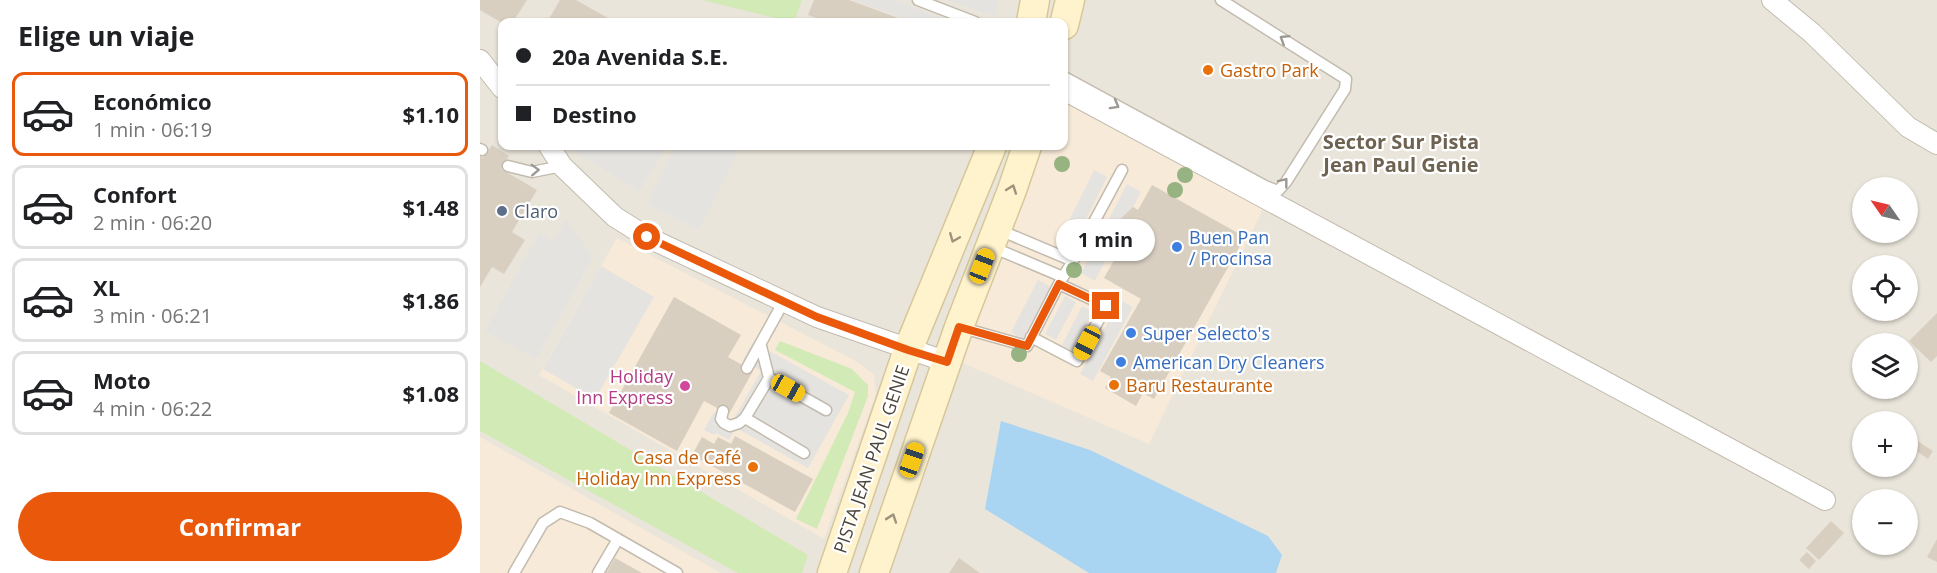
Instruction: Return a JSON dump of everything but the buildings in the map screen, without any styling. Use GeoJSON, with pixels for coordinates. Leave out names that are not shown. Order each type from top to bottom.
{"type":"FeatureCollection","features":[{"type":"Feature","properties":{"kind":"main road"},"geometry":{"type":"LineString","coordinates":[[1032,18],[1035,0]]}},
{"type":"Feature","properties":{"kind":"main road"},"geometry":{"type":"LineString","coordinates":[[1066,18],[1070,0]]}},
{"type":"Feature","properties":{"kind":"main road","name":"PISTA JEAN PAUL GENIE"},"geometry":{"type":"LineString","coordinates":[[832,573],[908,350],[990,150]]}},
{"type":"Feature","properties":{"kind":"main road"},"geometry":{"type":"LineString","coordinates":[[874,573],[959,327],[1026,150]]}},
{"type":"Feature","properties":{"kind":"street"},"geometry":{"type":"LineString","coordinates":[[1772,0],[1812,33],[1908,127],[1937,144]]}},
{"type":"Feature","properties":{"kind":"street"},"geometry":{"type":"LineString","coordinates":[[480,60],[498,83]]}},
{"type":"Feature","properties":{"kind":"street"},"geometry":{"type":"LineString","coordinates":[[1068,92],[1825,500]]}},
{"type":"Feature","properties":{"kind":"street"},"geometry":{"type":"LineString","coordinates":[[552,150],[562,166],[615,217],[647,237],[817,317],[947,362]]}},
{"type":"Feature","properties":{"kind":"lane"},"geometry":{"type":"LineString","coordinates":[[918,0],[965,18]]}},
{"type":"Feature","properties":{"kind":"lane"},"geometry":{"type":"LineString","coordinates":[[1068,79],[1278,191],[1345,89],[1346,79],[1221,0]]}},
{"type":"Feature","properties":{"kind":"lane"},"geometry":{"type":"LineString","coordinates":[[508,166],[532,172],[562,166]]}},
{"type":"Feature","properties":{"kind":"lane"},"geometry":{"type":"LineString","coordinates":[[959,327],[1027,346],[1122,171]]}},
{"type":"Feature","properties":{"kind":"lane"},"geometry":{"type":"LineString","coordinates":[[994,237],[1073,261]]}},
{"type":"Feature","properties":{"kind":"lane"},"geometry":{"type":"LineString","coordinates":[[994,237],[1106,306],[1077,361],[1031,337]]}},
{"type":"Feature","properties":{"kind":"lane"},"geometry":{"type":"LineString","coordinates":[[747,368],[784,301]]}},
{"type":"Feature","properties":{"kind":"lane"},"geometry":{"type":"LineString","coordinates":[[723,411],[721,419],[730,426],[745,418],[768,378],[761,346]]}},
{"type":"Feature","properties":{"kind":"lane"},"geometry":{"type":"LineString","coordinates":[[768,378],[826,410]]}},
{"type":"Feature","properties":{"kind":"lane"},"geometry":{"type":"LineString","coordinates":[[745,418],[804,453]]}},
{"type":"Feature","properties":{"kind":"lane"},"geometry":{"type":"LineString","coordinates":[[514,573],[543,523],[560,512],[590,523],[677,573]]}},
{"type":"Feature","properties":{"kind":"lane"},"geometry":{"type":"LineString","coordinates":[[598,573],[618,539]]}},
{"type":"Feature","properties":{"kind":"shaded area"},"geometry":{"type":"Polygon","coordinates":[[[480,0],[1937,0],[1937,573],[480,573],[480,0]]]}},
{"type":"Feature","properties":{"kind":"shaded area"},"geometry":{"type":"Polygon","coordinates":[[[853,0],[893,0],[943,18],[904,18],[853,0]]]}},
{"type":"Feature","properties":{"kind":"shaded area"},"geometry":{"type":"Polygon","coordinates":[[[945,0],[998,0],[995,16],[945,0]]]}},
{"type":"Feature","properties":{"kind":"shaded area"},"geometry":{"type":"Polygon","coordinates":[[[1068,96],[1152,138],[1263,209],[1149,444],[949,357],[1026,150],[1068,150],[1068,96]]]}},
{"type":"Feature","properties":{"kind":"shaded area"},"geometry":{"type":"Polygon","coordinates":[[[571,150],[665,150],[639,191],[571,150]]]}},
{"type":"Feature","properties":{"kind":"shaded area"},"geometry":{"type":"Polygon","coordinates":[[[674,150],[739,150],[699,230],[647,204],[674,150]]]}},
{"type":"Feature","properties":{"kind":"shaded area"},"geometry":{"type":"Polygon","coordinates":[[[1094,170],[1107,177],[1072,248],[1059,241],[1094,170]]]}},
{"type":"Feature","properties":{"kind":"shaded area"},"geometry":{"type":"Polygon","coordinates":[[[1127,184],[1141,192],[1095,281],[1081,273],[1127,184]]]}},
{"type":"Feature","properties":{"kind":"shaded area"},"geometry":{"type":"Polygon","coordinates":[[[566,219],[593,257],[536,359],[485,331],[539,233],[553,241],[566,219]]]}},
{"type":"Feature","properties":{"kind":"shaded area","name":"Holiday Inn Express"},"geometry":{"type":"Polygon","coordinates":[[[617,238],[856,361],[874,375],[876,394],[824,539],[539,375],[617,238]]]}},
{"type":"Feature","properties":{"kind":"shaded area"},"geometry":{"type":"Polygon","coordinates":[[[601,266],[654,297],[595,399],[543,369],[601,266]]]}},
{"type":"Feature","properties":{"kind":"shaded area"},"geometry":{"type":"Polygon","coordinates":[[[1038,280],[1051,287],[1023,339],[1011,332],[1038,280]]]}},
{"type":"Feature","properties":{"kind":"shaded area"},"geometry":{"type":"Polygon","coordinates":[[[1065,296],[1076,302],[1056,340],[1045,334],[1065,296]]]}},
{"type":"Feature","properties":{"kind":"shaded area"},"geometry":{"type":"Polygon","coordinates":[[[1120,300],[1133,307],[1093,381],[1080,374],[1120,300]]]}},
{"type":"Feature","properties":{"kind":"shaded area"},"geometry":{"type":"Polygon","coordinates":[[[1082,306],[1093,312],[1073,351],[1062,345],[1082,306]]]}},
{"type":"Feature","properties":{"kind":"shaded area"},"geometry":{"type":"Polygon","coordinates":[[[753,342],[849,395],[808,468],[736,428],[729,440],[704,430],[714,412],[732,422],[761,371],[743,360],[753,342]]]}},
{"type":"Feature","properties":{"kind":"shaded area"},"geometry":{"type":"Polygon","coordinates":[[[480,437],[721,573],[480,573],[480,437]]]}},
{"type":"Feature","properties":{"kind":"green space"},"geometry":{"type":"Polygon","coordinates":[[[702,0],[802,0],[795,18],[775,18],[702,0]]]}},
{"type":"Feature","properties":{"kind":"green space"},"geometry":{"type":"Polygon","coordinates":[[[780,341],[852,369],[868,385],[868,396],[817,529],[796,519],[848,413],[855,392],[775,350],[780,341]]]}},
{"type":"Feature","properties":{"kind":"green space"},"geometry":{"type":"Polygon","coordinates":[[[480,361],[808,555],[802,573],[738,573],[480,431],[480,361]]]}},
{"type":"Feature","properties":{"kind":"water"},"geometry":{"type":"Polygon","coordinates":[[[1001,421],[1090,450],[1268,536],[1282,555],[1276,573],[1089,573],[985,509],[1001,421]]]}},
{"type":"Feature","properties":{"kind":"place","name":"Gastro Park"},"geometry":{"type":"Point","coordinates":[1208,70]}},
{"type":"Feature","properties":{"kind":"place","name":"Claro"},"geometry":{"type":"Point","coordinates":[502,211]}},
{"type":"Feature","properties":{"kind":"place","name":"Buen Pan / Procinsa"},"geometry":{"type":"Point","coordinates":[1177,247]}},
{"type":"Feature","properties":{"kind":"place","name":"Super Selecto's"},"geometry":{"type":"Point","coordinates":[1131,333]}},
{"type":"Feature","properties":{"kind":"place","name":"American Dry Cleaners"},"geometry":{"type":"Point","coordinates":[1121,362]}},
{"type":"Feature","properties":{"kind":"place","name":"Baru Restaurante"},"geometry":{"type":"Point","coordinates":[1114,385]}},
{"type":"Feature","properties":{"kind":"place","name":"Holiday Inn Express"},"geometry":{"type":"Point","coordinates":[685,386]}},
{"type":"Feature","properties":{"kind":"place","name":"Casa de Café Holiday Inn Express"},"geometry":{"type":"Point","coordinates":[753,467]}},
{"type":"Feature","properties":{"kind":"district","name":"Sector Sur Pista Jean Paul Genie"},"geometry":{"type":"Point","coordinates":[1401,152]}},
{"type":"Feature","properties":{"kind":"route"},"geometry":{"type":"LineString","coordinates":[[647,237],[817,317],[947,362],[959,327],[1027,346],[1059,284],[1106,306]]}}]}
